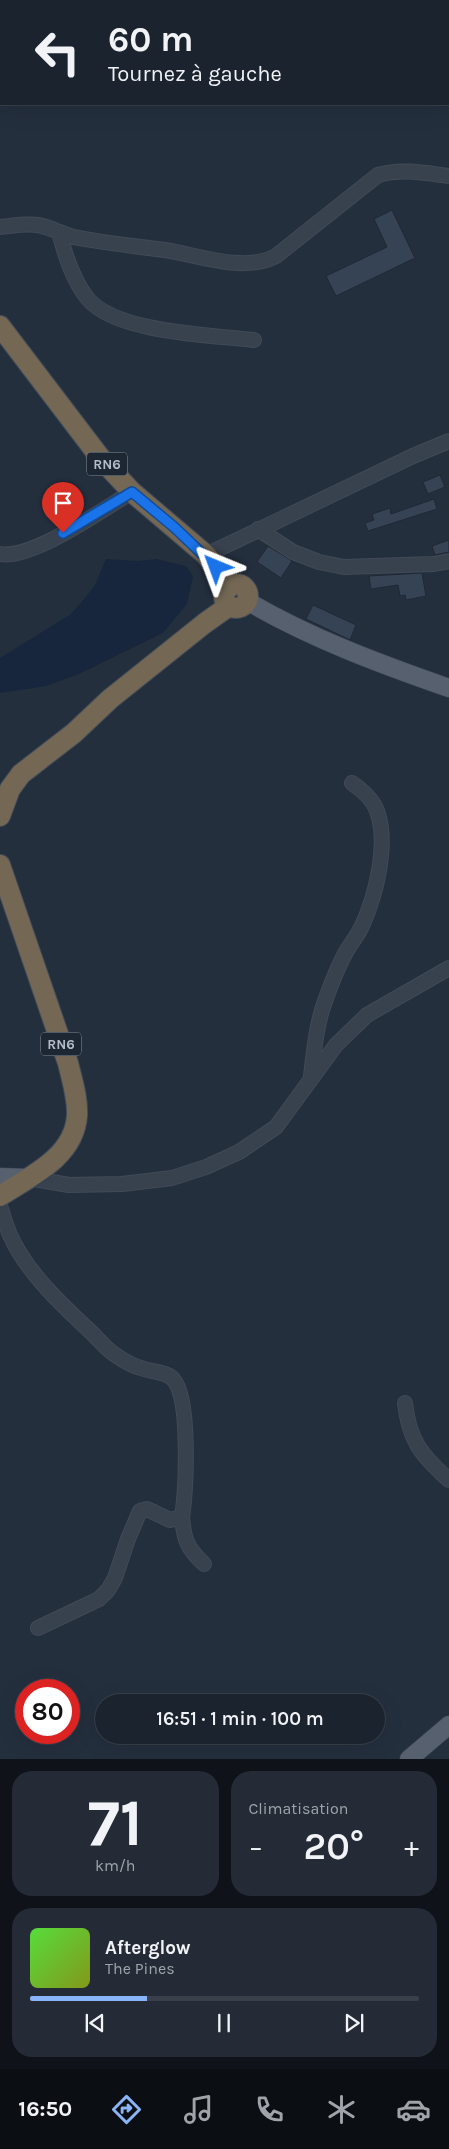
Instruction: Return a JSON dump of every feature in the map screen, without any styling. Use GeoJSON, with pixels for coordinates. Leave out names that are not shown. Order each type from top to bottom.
{"type":"FeatureCollection","features":[{"type":"Feature","properties":{"kind":"highway","name":"RN6"},"geometry":{"type":"LineString","coordinates":[[0,326],[102,460],[132,492],[206,555],[235,598]]}},
{"type":"Feature","properties":{"kind":"highway"},"geometry":{"type":"LineString","coordinates":[[0,816],[10,789],[21,774],[74,733],[110,699],[235,598]]}},
{"type":"Feature","properties":{"kind":"highway","name":"RN6"},"geometry":{"type":"LineString","coordinates":[[0,865],[68,1062],[76,1094],[77,1116],[71,1138],[54,1161],[0,1196]]}},
{"type":"Feature","properties":{"kind":"main road"},"geometry":{"type":"LineString","coordinates":[[235,598],[282,622],[398,670],[449,688]]}},
{"type":"Feature","properties":{"kind":"main road"},"geometry":{"type":"LineString","coordinates":[[0,1177],[28,1178]]}},
{"type":"Feature","properties":{"kind":"main road"},"geometry":{"type":"LineString","coordinates":[[409,1759],[434,1736],[449,1726]]}},
{"type":"Feature","properties":{"kind":"street"},"geometry":{"type":"LineString","coordinates":[[0,228],[39,225],[74,237],[167,251],[218,262],[261,262],[276,256],[378,175],[390,172],[412,171],[449,176]]}},
{"type":"Feature","properties":{"kind":"street"},"geometry":{"type":"LineString","coordinates":[[59,232],[66,256],[79,286],[89,300],[104,311],[118,318],[144,325],[254,340]]}},
{"type":"Feature","properties":{"kind":"street"},"geometry":{"type":"LineString","coordinates":[[206,555],[449,441]]}},
{"type":"Feature","properties":{"kind":"street"},"geometry":{"type":"LineString","coordinates":[[0,554],[9,556],[35,548],[132,492]]}},
{"type":"Feature","properties":{"kind":"street"},"geometry":{"type":"LineString","coordinates":[[258,529],[293,552],[319,562],[344,567],[366,568],[434,564],[449,561]]}},
{"type":"Feature","properties":{"kind":"street"},"geometry":{"type":"LineString","coordinates":[[311,1078],[315,1040],[323,1006],[345,953],[362,928],[371,905],[379,866],[382,837],[377,810],[365,793],[352,784]]}},
{"type":"Feature","properties":{"kind":"street"},"geometry":{"type":"LineString","coordinates":[[28,1178],[69,1185],[122,1184],[172,1178],[206,1167],[240,1152],[269,1134],[284,1118],[336,1045],[367,1016],[449,968]]}},
{"type":"Feature","properties":{"kind":"street"},"geometry":{"type":"LineString","coordinates":[[0,1206],[10,1235],[29,1264],[45,1286],[83,1325],[115,1356],[139,1368],[172,1378],[179,1389],[185,1429],[186,1495],[182,1517],[183,1531],[190,1550],[204,1564]]}},
{"type":"Feature","properties":{"kind":"street"},"geometry":{"type":"LineString","coordinates":[[405,1403],[407,1424],[418,1448],[424,1457],[449,1480]]}},
{"type":"Feature","properties":{"kind":"street"},"geometry":{"type":"LineString","coordinates":[[38,1628],[92,1603],[108,1590],[115,1578],[140,1511],[147,1509],[170,1520],[182,1517]]}},
{"type":"Feature","properties":{"kind":"water"},"geometry":{"type":"Polygon","coordinates":[[[106,559],[138,561],[156,559],[186,566],[193,576],[187,604],[163,633],[79,674],[46,686],[0,693],[0,658],[71,614],[94,587],[106,559]]]}},
{"type":"Feature","properties":{"kind":"building"},"geometry":{"type":"Polygon","coordinates":[[[392,210],[415,258],[336,296],[326,276],[387,247],[374,219],[392,210]]]}},
{"type":"Feature","properties":{"kind":"building"},"geometry":{"type":"Polygon","coordinates":[[[440,475],[445,487],[428,494],[423,482],[440,475]]]}},
{"type":"Feature","properties":{"kind":"building"},"geometry":{"type":"Polygon","coordinates":[[[434,499],[437,509],[368,531],[365,523],[374,520],[372,514],[390,508],[391,514],[434,499]]]}},
{"type":"Feature","properties":{"kind":"building"},"geometry":{"type":"Polygon","coordinates":[[[449,540],[449,552],[435,555],[432,546],[449,540]]]}},
{"type":"Feature","properties":{"kind":"building"},"geometry":{"type":"Polygon","coordinates":[[[268,546],[292,561],[281,578],[257,562],[268,546]]]}},
{"type":"Feature","properties":{"kind":"building"},"geometry":{"type":"Polygon","coordinates":[[[422,573],[426,596],[406,600],[405,595],[400,596],[398,585],[371,589],[369,576],[422,573]]]}},
{"type":"Feature","properties":{"kind":"building"},"geometry":{"type":"Polygon","coordinates":[[[313,605],[356,625],[350,640],[306,619],[313,605]]]}},
{"type":"Feature","properties":{"kind":"route"},"geometry":{"type":"LineString","coordinates":[[63,533],[132,492],[206,555],[216,567]]}}]}
